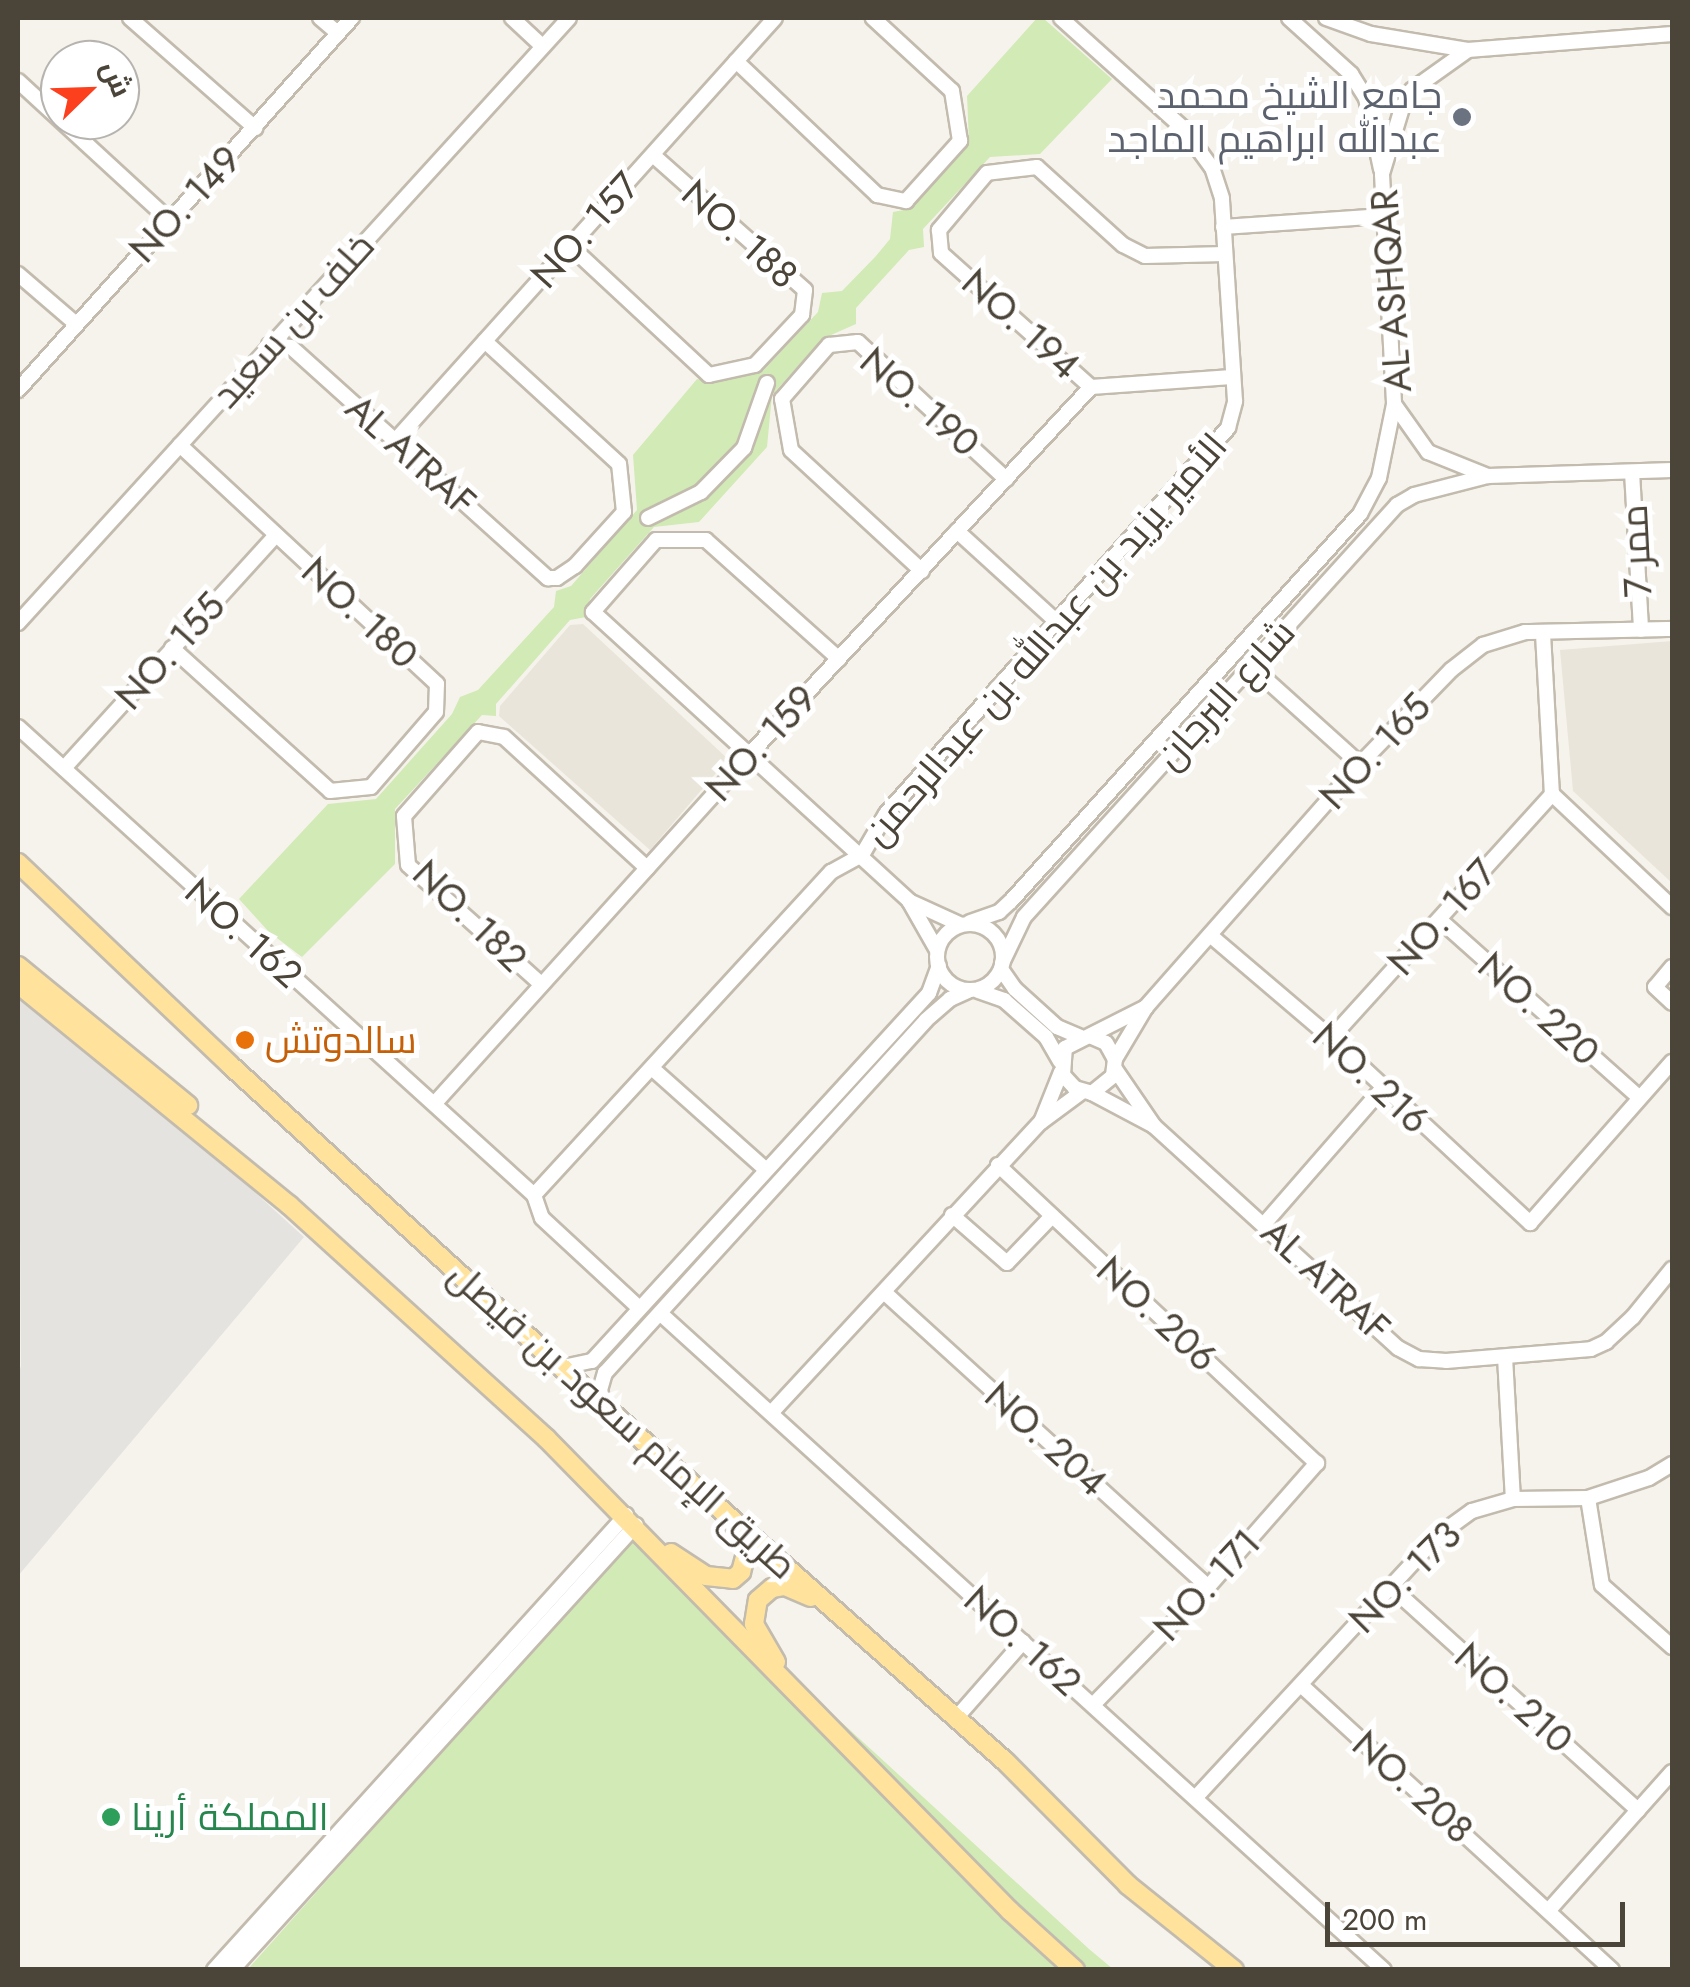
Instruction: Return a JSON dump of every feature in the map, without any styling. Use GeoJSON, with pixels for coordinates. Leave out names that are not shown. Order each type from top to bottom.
{"type":"FeatureCollection","features":[{"type":"Feature","properties":{"kind":"main road","name":"طريق الإمام سعود بن فيصل"},"geometry":{"type":"LineString","coordinates":[[18,863],[244,1078],[604,1406],[957,1717],[1128,1885],[1234,1970]]}},
{"type":"Feature","properties":{"kind":"main road","name":"طريق الإمام سعود بن فيصل"},"geometry":{"type":"LineString","coordinates":[[18,966],[182,1099],[253,1174],[631,1520],[1010,1911],[1075,1970]]}},
{"type":"Feature","properties":{"kind":"main road","name":"طريق الإمام سعود بن فيصل"},"geometry":{"type":"LineString","coordinates":[[18,984],[253,1174]]}},
{"type":"Feature","properties":{"kind":"main road"},"geometry":{"type":"LineString","coordinates":[[654,1545],[706,1576],[733,1579],[742,1572],[747,1550],[728,1515]]}},
{"type":"Feature","properties":{"kind":"main road"},"geometry":{"type":"LineString","coordinates":[[796,1694],[754,1624],[758,1600],[765,1592],[784,1586],[796,1588],[861,1631]]}},
{"type":"Feature","properties":{"kind":"street"},"geometry":{"type":"LineString","coordinates":[[130,18],[255,128]]}},
{"type":"Feature","properties":{"kind":"street"},"geometry":{"type":"LineString","coordinates":[[320,18],[338,34]]}},
{"type":"Feature","properties":{"kind":"street","name":"NO. 149"},"geometry":{"type":"LineString","coordinates":[[18,390],[352,18]]}},
{"type":"Feature","properties":{"kind":"street"},"geometry":{"type":"LineString","coordinates":[[512,18],[542,46]]}},
{"type":"Feature","properties":{"kind":"street","name":"خلف بن سعيد"},"geometry":{"type":"LineString","coordinates":[[18,623],[568,18]]}},
{"type":"Feature","properties":{"kind":"street","name":"NO. 157"},"geometry":{"type":"LineString","coordinates":[[394,442],[775,18]]}},
{"type":"Feature","properties":{"kind":"street"},"geometry":{"type":"LineString","coordinates":[[736,62],[877,196],[906,201],[960,142],[952,91],[873,18]]}},
{"type":"Feature","properties":{"kind":"street","name":"الأمير يزيد بن عبدالله بن عبدالرحمن"},"geometry":{"type":"LineString","coordinates":[[534,1195],[654,1070],[831,872],[862,854],[886,814],[1228,428],[1235,401],[1222,198],[1199,146],[1061,18]]}},
{"type":"Feature","properties":{"kind":"street"},"geometry":{"type":"LineString","coordinates":[[1289,18],[1350,74],[1366,98],[1382,174]]}},
{"type":"Feature","properties":{"kind":"street"},"geometry":{"type":"LineString","coordinates":[[1326,18],[1371,34],[1468,50],[1672,34]]}},
{"type":"Feature","properties":{"kind":"street","name":"AL ASHQAR"},"geometry":{"type":"LineString","coordinates":[[1468,50],[1412,90],[1402,108],[1382,174],[1394,404],[1428,452],[1449,464],[1488,476],[1672,470]]}},
{"type":"Feature","properties":{"kind":"street"},"geometry":{"type":"LineString","coordinates":[[18,81],[170,221]]}},
{"type":"Feature","properties":{"kind":"street","name":"NO. 188"},"geometry":{"type":"LineString","coordinates":[[569,245],[709,375],[755,364],[778,340],[802,314],[805,290],[653,155]]}},
{"type":"Feature","properties":{"kind":"street","name":"NO. 194"},"geometry":{"type":"LineString","coordinates":[[1224,254],[1145,256],[1123,245],[1037,167],[987,173],[939,230],[941,253],[1092,387],[1232,377]]}},
{"type":"Feature","properties":{"kind":"street"},"geometry":{"type":"LineString","coordinates":[[1223,226],[1384,216]]}},
{"type":"Feature","properties":{"kind":"street"},"geometry":{"type":"LineString","coordinates":[[18,274],[75,324]]}},
{"type":"Feature","properties":{"kind":"street","name":"AL ATRAF"},"geometry":{"type":"LineString","coordinates":[[269,345],[291,347],[548,578],[557,578],[575,566],[624,512],[619,464],[485,341]]}},
{"type":"Feature","properties":{"kind":"street","name":"NO. 190"},"geometry":{"type":"LineString","coordinates":[[922,570],[791,450],[782,400],[829,346],[858,342],[1006,479]]}},
{"type":"Feature","properties":{"kind":"street"},"geometry":{"type":"LineString","coordinates":[[648,518],[701,492],[744,448],[768,384]]}},
{"type":"Feature","properties":{"kind":"street","name":"NO. 159"},"geometry":{"type":"LineString","coordinates":[[435,1103],[750,754],[1092,387]]}},
{"type":"Feature","properties":{"kind":"street","name":"شارع البرجان"},"geometry":{"type":"LineString","coordinates":[[563,1367],[592,1361],[928,993],[940,939],[965,923],[999,912],[1011,900],[1360,514],[1379,478],[1394,404]]}},
{"type":"Feature","properties":{"kind":"street","name":"NO. 180"},"geometry":{"type":"LineString","coordinates":[[172,648],[330,790],[370,787],[436,712],[437,684],[180,444]]}},
{"type":"Feature","properties":{"kind":"street","name":"ممر 7"},"geometry":{"type":"LineString","coordinates":[[1632,472],[1641,630]]}},
{"type":"Feature","properties":{"kind":"street","name":"شارع البرجان"},"geometry":{"type":"LineString","coordinates":[[604,1406],[600,1390],[606,1373],[926,1020],[950,999],[994,983],[1024,917],[1397,505],[1414,495],[1488,476]]}},
{"type":"Feature","properties":{"kind":"street"},"geometry":{"type":"LineString","coordinates":[[958,531],[1057,622]]}},
{"type":"Feature","properties":{"kind":"street","name":"NO. 155"},"geometry":{"type":"LineString","coordinates":[[64,768],[276,535]]}},
{"type":"Feature","properties":{"kind":"street"},"geometry":{"type":"LineString","coordinates":[[838,660],[706,540],[656,540],[593,612],[862,854],[909,902],[950,984],[1004,1000],[1046,1036],[1068,1083],[1088,1092]]}},
{"type":"Feature","properties":{"kind":"street","name":"NO. 165"},"geometry":{"type":"LineString","coordinates":[[1146,1008],[1360,764],[1452,670],[1484,645],[1504,636],[1672,629]]}},
{"type":"Feature","properties":{"kind":"street"},"geometry":{"type":"LineString","coordinates":[[1543,634],[1552,794],[1672,908]]}},
{"type":"Feature","properties":{"kind":"street"},"geometry":{"type":"LineString","coordinates":[[1250,666],[1360,764]]}},
{"type":"Feature","properties":{"kind":"street","name":"NO. 162"},"geometry":{"type":"LineString","coordinates":[[18,727],[534,1195],[542,1218],[638,1307]]}},
{"type":"Feature","properties":{"kind":"street","name":"NO. 182"},"geometry":{"type":"LineString","coordinates":[[541,984],[408,864],[404,816],[478,732],[504,737],[647,868]]}},
{"type":"Feature","properties":{"kind":"street","name":"NO. 167"},"geometry":{"type":"LineString","coordinates":[[1331,1038],[1552,794]]}},
{"type":"Feature","properties":{"kind":"street"},"geometry":{"type":"LineString","coordinates":[[909,902],[996,935],[1002,966],[1015,989],[1057,1027],[1106,1043],[1115,1064]]}},
{"type":"Feature","properties":{"kind":"street","name":"NO. 220"},"geometry":{"type":"LineString","coordinates":[[1440,920],[1639,1098]]}},
{"type":"Feature","properties":{"kind":"street","name":"NO. 216"},"geometry":{"type":"LineString","coordinates":[[1210,935],[1331,1038],[1530,1223],[1639,1098]]}},
{"type":"Feature","properties":{"kind":"street"},"geometry":{"type":"LineString","coordinates":[[1672,967],[1655,986],[1672,1003]]}},
{"type":"Feature","properties":{"kind":"street"},"geometry":{"type":"LineString","coordinates":[[1041,1122],[1065,1048],[1146,1008]]}},
{"type":"Feature","properties":{"kind":"street"},"geometry":{"type":"LineString","coordinates":[[772,1412],[998,1164],[1041,1122],[1108,1083],[1146,1008]]}},
{"type":"Feature","properties":{"kind":"street"},"geometry":{"type":"LineString","coordinates":[[1639,1098],[1672,1062]]}},
{"type":"Feature","properties":{"kind":"street","name":"AL ATRAF"},"geometry":{"type":"LineString","coordinates":[[1115,1064],[1154,1126]]}},
{"type":"Feature","properties":{"kind":"street"},"geometry":{"type":"LineString","coordinates":[[654,1070],[765,1169]]}},
{"type":"Feature","properties":{"kind":"street"},"geometry":{"type":"LineString","coordinates":[[1265,1223],[1382,1089]]}},
{"type":"Feature","properties":{"kind":"street","name":"AL ATRAF"},"geometry":{"type":"LineString","coordinates":[[1088,1092],[1154,1126],[1398,1348],[1419,1359],[1446,1361],[1591,1348],[1606,1342],[1672,1269]]}},
{"type":"Feature","properties":{"kind":"street","name":"NO. 206"},"geometry":{"type":"LineString","coordinates":[[998,1164],[1316,1463]]}},
{"type":"Feature","properties":{"kind":"street"},"geometry":{"type":"LineString","coordinates":[[952,1215],[1007,1264],[1052,1216]]}},
{"type":"Feature","properties":{"kind":"street","name":"NO. 204"},"geometry":{"type":"LineString","coordinates":[[884,1292],[1208,1587]]}},
{"type":"Feature","properties":{"kind":"street","name":"NO. 162"},"geometry":{"type":"LineString","coordinates":[[661,1314],[1197,1796],[1384,1970]]}},
{"type":"Feature","properties":{"kind":"street"},"geometry":{"type":"LineString","coordinates":[[1506,1357],[1513,1500]]}},
{"type":"Feature","properties":{"kind":"street","name":"NO. 171"},"geometry":{"type":"LineString","coordinates":[[1094,1704],[1208,1587],[1316,1463]]}},
{"type":"Feature","properties":{"kind":"street","name":"NO. 173"},"geometry":{"type":"LineString","coordinates":[[1197,1796],[1440,1534],[1472,1511],[1513,1500],[1588,1498],[1649,1478],[1672,1464]]}},
{"type":"Feature","properties":{"kind":"street"},"geometry":{"type":"LineString","coordinates":[[1588,1498],[1602,1585],[1672,1647]]}},
{"type":"Feature","properties":{"kind":"street"},"geometry":{"type":"LineString","coordinates":[[214,1970],[631,1520]]}},
{"type":"Feature","properties":{"kind":"street"},"geometry":{"type":"LineString","coordinates":[[232,1970],[631,1520]]}},
{"type":"Feature","properties":{"kind":"street","name":"NO. 210"},"geometry":{"type":"LineString","coordinates":[[1391,1587],[1638,1810]]}},
{"type":"Feature","properties":{"kind":"street"},"geometry":{"type":"LineString","coordinates":[[957,1717],[1024,1642]]}},
{"type":"Feature","properties":{"kind":"street","name":"NO. 208"},"geometry":{"type":"LineString","coordinates":[[1301,1685],[1612,1970]]}},
{"type":"Feature","properties":{"kind":"street"},"geometry":{"type":"LineString","coordinates":[[1548,1910],[1672,1772]]}},
{"type":"Feature","properties":{"kind":"shaded area"},"geometry":{"type":"Polygon","coordinates":[[[583,624],[728,759],[650,850],[499,716],[500,706],[570,625],[583,624]]]}},
{"type":"Feature","properties":{"kind":"shaded area"},"geometry":{"type":"Polygon","coordinates":[[[1672,641],[1672,883],[1573,791],[1560,650],[1672,641]]]}},
{"type":"Feature","properties":{"kind":"shaded area"},"geometry":{"type":"Polygon","coordinates":[[[18,977],[304,1237],[18,1576],[21,1366],[18,977]]]}},
{"type":"Feature","properties":{"kind":"green space"},"geometry":{"type":"Polygon","coordinates":[[[1037,18],[1043,18],[1112,79],[1040,154],[990,157],[923,229],[924,247],[909,250],[856,308],[856,324],[822,339],[772,395],[767,447],[699,522],[654,527],[590,599],[586,617],[570,620],[496,704],[496,716],[482,715],[395,809],[395,864],[302,957],[269,932],[239,899],[328,804],[376,799],[452,714],[460,697],[478,690],[554,607],[556,591],[571,586],[637,510],[633,455],[697,379],[712,382],[763,371],[818,312],[822,293],[842,291],[876,256],[890,239],[893,212],[909,209],[969,142],[967,96],[1037,18]]]}},
{"type":"Feature","properties":{"kind":"green space"},"geometry":{"type":"Polygon","coordinates":[[[636,1534],[1089,1949],[1113,1969],[247,1970],[636,1534]]]}},
{"type":"Feature","properties":{"kind":"place","name":"جامع الشيخ محمد عبدالله ابراهيم الماجد"},"geometry":{"type":"Point","coordinates":[1462,117]}},
{"type":"Feature","properties":{"kind":"place","name":"سالدوتش"},"geometry":{"type":"Point","coordinates":[245,1040]}},
{"type":"Feature","properties":{"kind":"place","name":"المملكة أرينا"},"geometry":{"type":"Point","coordinates":[111,1817]}}]}
